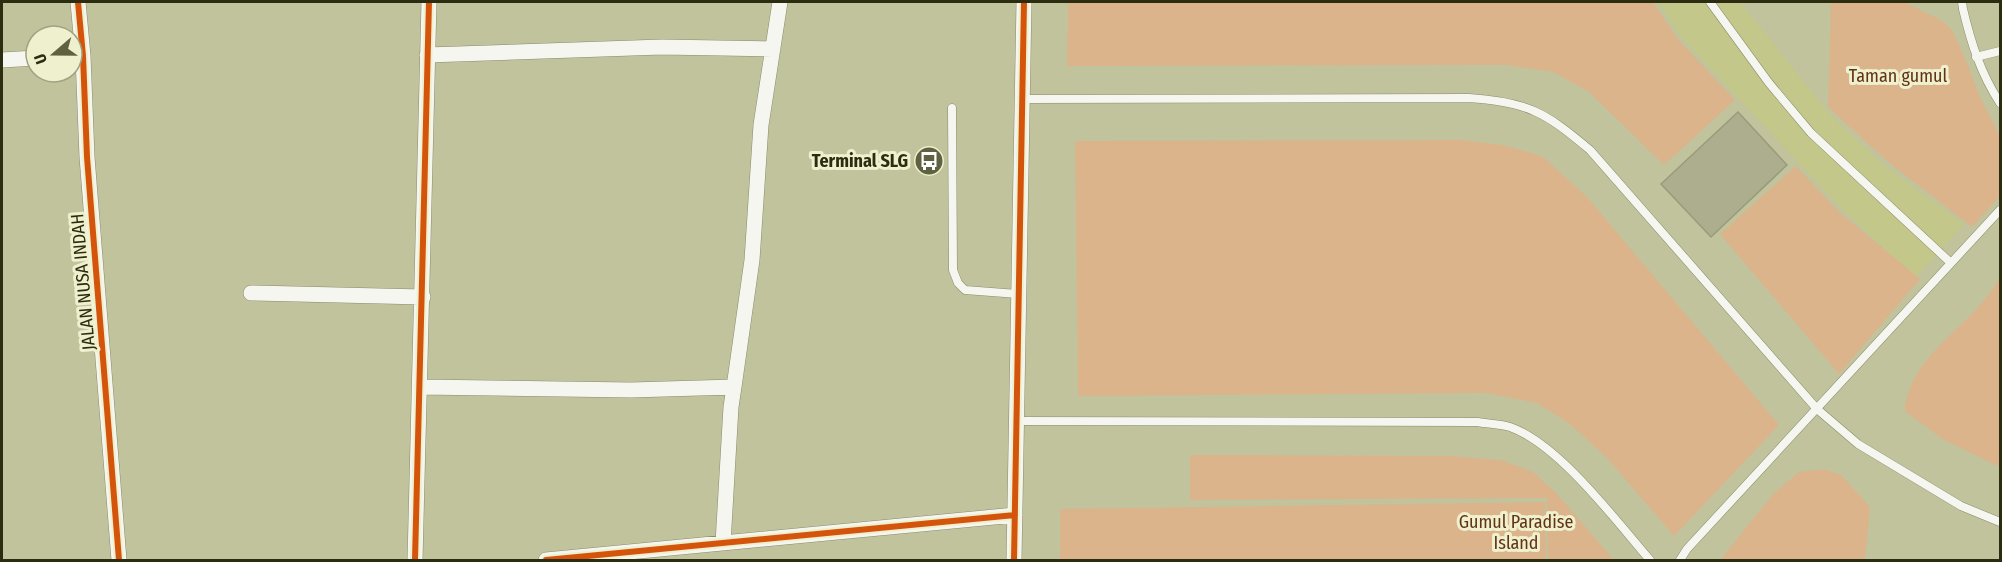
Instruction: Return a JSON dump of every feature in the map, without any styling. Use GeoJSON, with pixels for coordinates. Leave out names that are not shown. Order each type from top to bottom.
{"type":"FeatureCollection","features":[{"type":"Feature","properties":{"kind":"street","name":"JALAN NUSA INDAH"},"geometry":{"type":"LineString","coordinates":[[78,2],[78,24]]}},
{"type":"Feature","properties":{"kind":"street"},"geometry":{"type":"LineString","coordinates":[[415,561],[429,2]]}},
{"type":"Feature","properties":{"kind":"street"},"geometry":{"type":"LineString","coordinates":[[723,543],[731,407],[752,260],[761,125],[780,2]]}},
{"type":"Feature","properties":{"kind":"street"},"geometry":{"type":"LineString","coordinates":[[1014,561],[1024,2]]}},
{"type":"Feature","properties":{"kind":"street"},"geometry":{"type":"LineString","coordinates":[[427,55],[662,47],[773,49]]}},
{"type":"Feature","properties":{"kind":"street"},"geometry":{"type":"LineString","coordinates":[[2,60],[24,59]]}},
{"type":"Feature","properties":{"kind":"street","name":"JALAN NUSA INDAH"},"geometry":{"type":"LineString","coordinates":[[80,84],[119,561]]}},
{"type":"Feature","properties":{"kind":"street"},"geometry":{"type":"LineString","coordinates":[[251,293],[423,297]]}},
{"type":"Feature","properties":{"kind":"street"},"geometry":{"type":"LineString","coordinates":[[420,387],[631,390],[734,387]]}},
{"type":"Feature","properties":{"kind":"street"},"geometry":{"type":"LineString","coordinates":[[546,561],[1015,515]]}},
{"type":"Feature","properties":{"kind":"lane"},"geometry":{"type":"LineString","coordinates":[[1710,2],[1769,83],[1811,133],[1951,263]]}},
{"type":"Feature","properties":{"kind":"lane"},"geometry":{"type":"LineString","coordinates":[[1962,2],[1976,57],[1991,90],[2001,103]]}},
{"type":"Feature","properties":{"kind":"lane"},"geometry":{"type":"LineString","coordinates":[[1976,57],[2001,51]]}},
{"type":"Feature","properties":{"kind":"lane"},"geometry":{"type":"LineString","coordinates":[[1022,99],[1469,98],[1502,100],[1534,109],[1561,125],[1590,150],[1817,409],[1858,444],[1961,506],[2001,522]]}},
{"type":"Feature","properties":{"kind":"lane"},"geometry":{"type":"LineString","coordinates":[[951,108],[953,270],[958,283],[965,290],[1018,294]]}},
{"type":"Feature","properties":{"kind":"lane"},"geometry":{"type":"LineString","coordinates":[[1680,561],[1687,549],[2001,210]]}},
{"type":"Feature","properties":{"kind":"lane"},"geometry":{"type":"LineString","coordinates":[[1016,421],[1478,422],[1510,427],[1537,442],[1572,470],[1650,561]]}},
{"type":"Feature","properties":{"kind":"shaded area"},"geometry":{"type":"Polygon","coordinates":[[[1658,2],[1740,2],[1832,117],[1885,166],[1964,224],[1915,278],[1842,209],[1681,37],[1658,2]]]}},
{"type":"Feature","properties":{"kind":"green space"},"geometry":{"type":"Polygon","coordinates":[[[1068,2],[1653,2],[1677,38],[1735,100],[1664,165],[1589,92],[1553,72],[1506,65],[1067,66],[1068,2]]]}},
{"type":"Feature","properties":{"kind":"green space","name":"Taman gumul"},"geometry":{"type":"Polygon","coordinates":[[[1831,2],[1904,2],[1943,21],[1952,30],[1979,95],[2000,136],[2000,196],[1972,227],[1887,161],[1828,107],[1831,2]]]}},
{"type":"Feature","properties":{"kind":"green space"},"geometry":{"type":"Polygon","coordinates":[[[1461,140],[1503,145],[1542,156],[1587,197],[1779,425],[1674,536],[1607,458],[1570,424],[1537,403],[1486,393],[1078,396],[1075,141],[1461,140]]]}},
{"type":"Feature","properties":{"kind":"green space"},"geometry":{"type":"Polygon","coordinates":[[[1796,166],[1838,211],[1920,279],[1839,374],[1720,234],[1796,166]]]}},
{"type":"Feature","properties":{"kind":"green space"},"geometry":{"type":"Polygon","coordinates":[[[2000,276],[2000,467],[1944,440],[1905,411],[1910,390],[1919,372],[1931,355],[1976,310],[2000,276]]]}},
{"type":"Feature","properties":{"kind":"green space"},"geometry":{"type":"Polygon","coordinates":[[[1190,455],[1450,456],[1501,460],[1533,472],[1556,493],[1614,560],[1548,560],[1547,498],[1190,500],[1190,455]]]}},
{"type":"Feature","properties":{"kind":"green space"},"geometry":{"type":"Polygon","coordinates":[[[1823,469],[1841,475],[1870,507],[1865,560],[1720,560],[1774,493],[1799,472],[1823,469]]]}},
{"type":"Feature","properties":{"kind":"green space","name":"Gumul Paradise Island"},"geometry":{"type":"Polygon","coordinates":[[[1545,502],[1546,560],[1060,560],[1060,509],[1545,502]]]}},
{"type":"Feature","properties":{"kind":"building"},"geometry":{"type":"Polygon","coordinates":[[[1738,112],[1787,165],[1711,237],[1661,184],[1738,112]]]}},
{"type":"Feature","properties":{"kind":"cycle path"},"geometry":{"type":"LineString","coordinates":[[78,2],[83,56],[87,157],[119,560]]}},
{"type":"Feature","properties":{"kind":"cycle path"},"geometry":{"type":"LineString","coordinates":[[415,560],[429,2]]}},
{"type":"Feature","properties":{"kind":"cycle path"},"geometry":{"type":"LineString","coordinates":[[1014,560],[1024,2]]}},
{"type":"Feature","properties":{"kind":"cycle path"},"geometry":{"type":"LineString","coordinates":[[546,560],[1015,515]]}},
{"type":"Feature","properties":{"kind":"place","name":"Terminal SLG"},"geometry":{"type":"Point","coordinates":[929,161]}}]}
